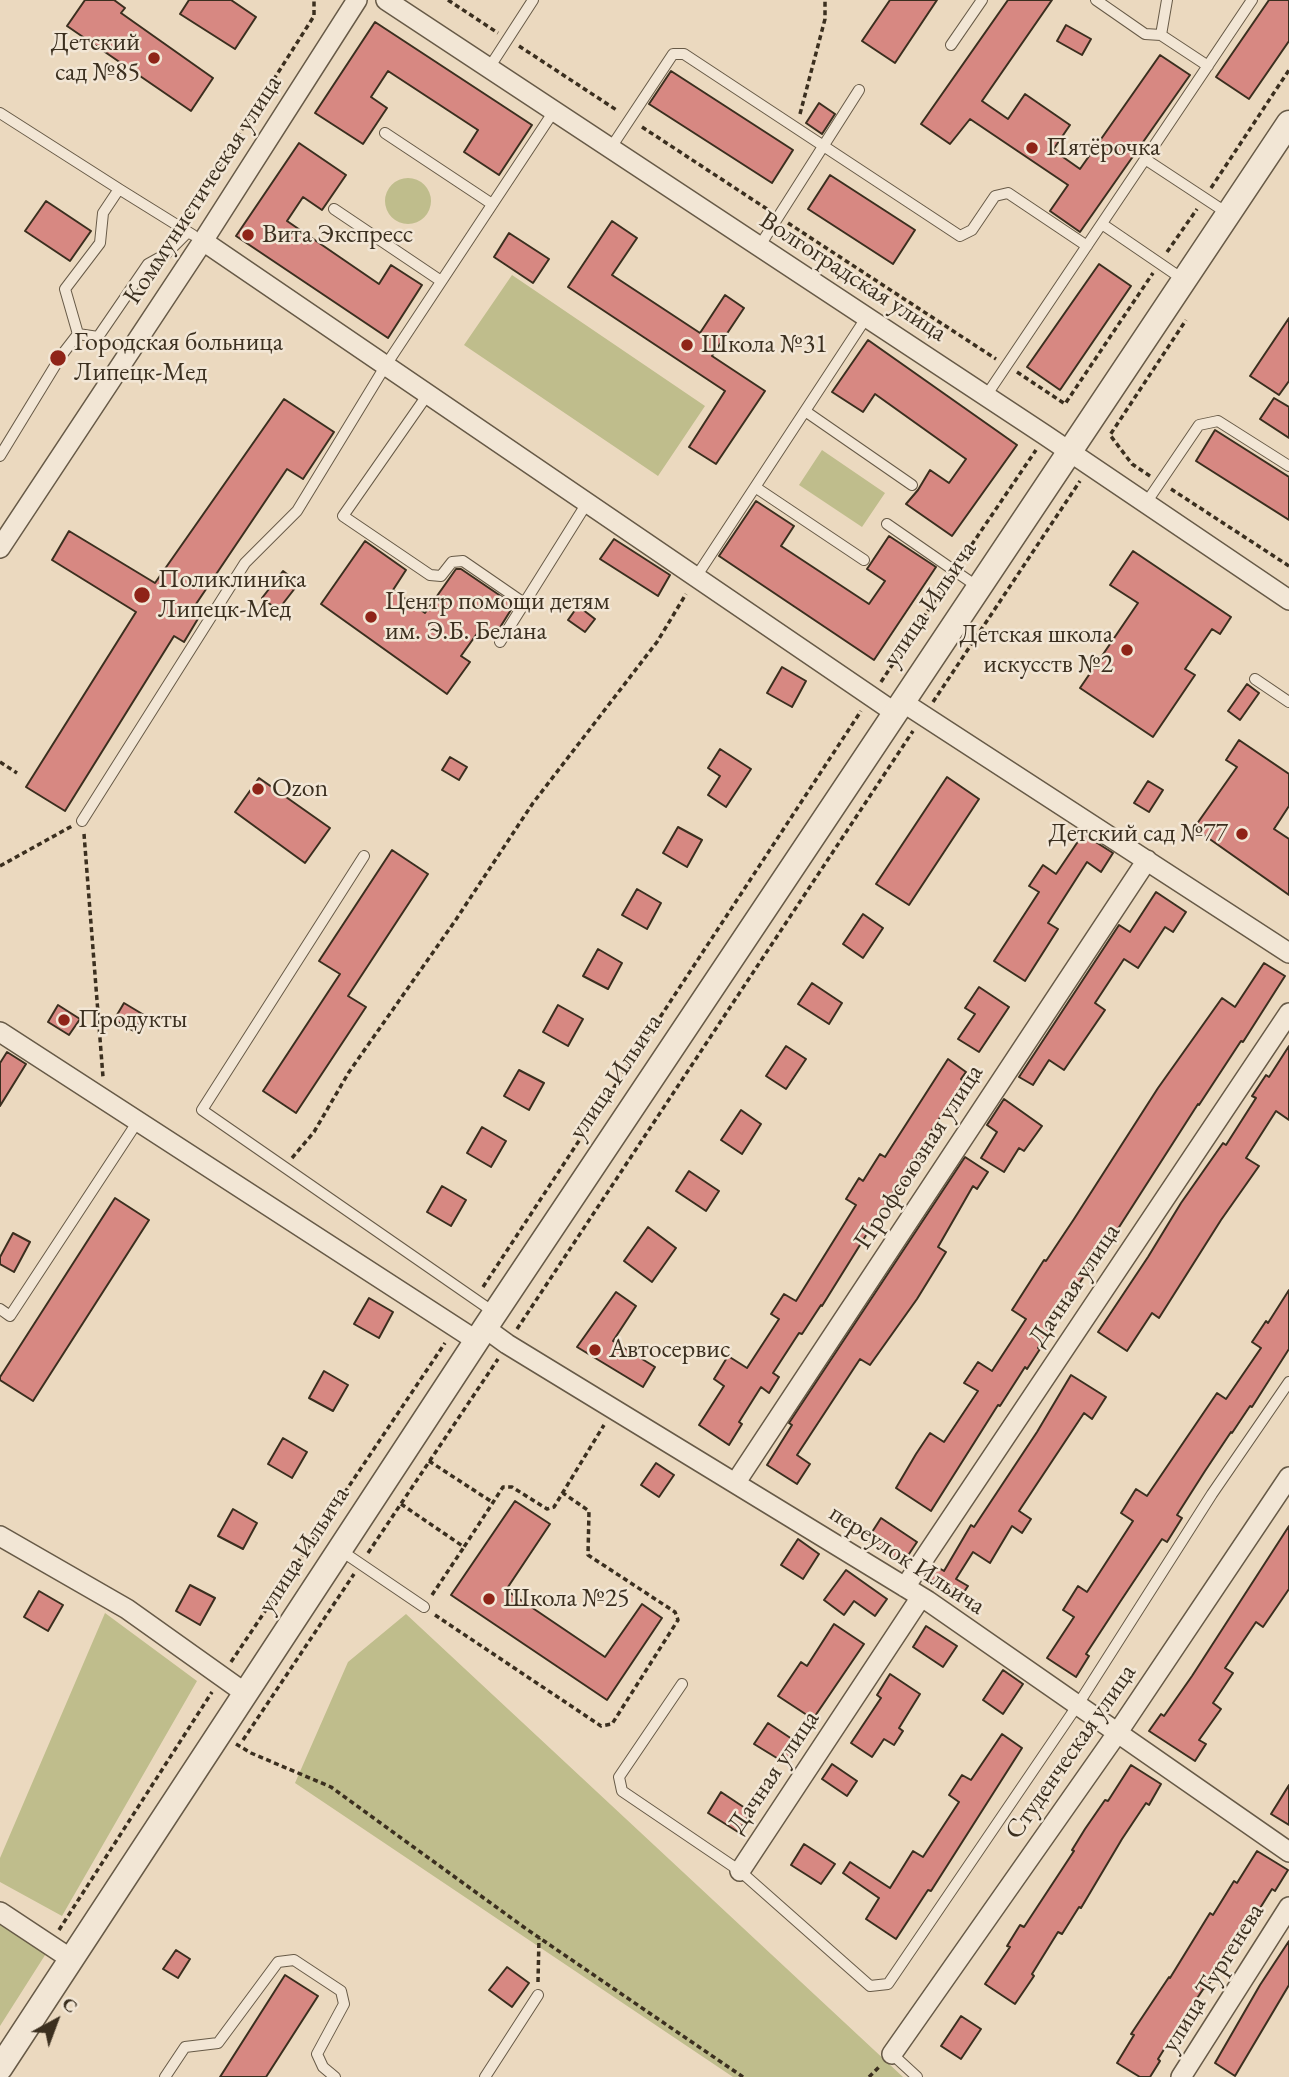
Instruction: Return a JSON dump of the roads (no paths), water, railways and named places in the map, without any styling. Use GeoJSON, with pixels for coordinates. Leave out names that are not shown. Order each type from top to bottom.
{"type":"FeatureCollection","features":[{"type":"Feature","properties":{"kind":"street","name":"Коммунистическая улица"},"geometry":{"type":"LineString","coordinates":[[0,548],[190,234],[357,0]]}},
{"type":"Feature","properties":{"kind":"street","name":"Волгоградская улица"},"geometry":{"type":"LineString","coordinates":[[386,0],[986,396],[1289,600]]}},
{"type":"Feature","properties":{"kind":"street","name":"улица Ильича"},"geometry":{"type":"LineString","coordinates":[[0,2068],[71,1959],[229,1740],[245,1693],[339,1550],[483,1320],[1289,123]]}},
{"type":"Feature","properties":{"kind":"street"},"geometry":{"type":"LineString","coordinates":[[190,234],[871,696],[924,715],[1289,953]]}},
{"type":"Feature","properties":{"kind":"street","name":"Профсоюзная улица"},"geometry":{"type":"LineString","coordinates":[[736,1482],[1146,860]]}},
{"type":"Feature","properties":{"kind":"street","name":"Дачная улица"},"geometry":{"type":"LineString","coordinates":[[740,1871],[913,1592],[1289,1013]]}},
{"type":"Feature","properties":{"kind":"street","name":"переулок Ильича"},"geometry":{"type":"LineString","coordinates":[[0,1032],[456,1328],[483,1320],[507,1344],[913,1592],[1289,1852]]}},
{"type":"Feature","properties":{"kind":"street","name":"Студенческая улица"},"geometry":{"type":"LineString","coordinates":[[892,2054],[1118,1732],[1289,1477]]}},
{"type":"Feature","properties":{"kind":"street"},"geometry":{"type":"LineString","coordinates":[[0,1536],[127,1609],[245,1693]]}},
{"type":"Feature","properties":{"kind":"street","name":"улица Тургенева"},"geometry":{"type":"LineString","coordinates":[[1181,2077],[1289,1906]]}},
{"type":"Feature","properties":{"kind":"street"},"geometry":{"type":"LineString","coordinates":[[0,1912],[71,1959]]}},
{"type":"Feature","properties":{"kind":"lane"},"geometry":{"type":"LineString","coordinates":[[489,68],[533,0]]}},
{"type":"Feature","properties":{"kind":"lane"},"geometry":{"type":"LineString","coordinates":[[951,45],[982,0]]}},
{"type":"Feature","properties":{"kind":"lane"},"geometry":{"type":"LineString","coordinates":[[1096,0],[1145,34],[1161,35],[1208,66]]}},
{"type":"Feature","properties":{"kind":"lane"},"geometry":{"type":"LineString","coordinates":[[1161,35],[1167,0]]}},
{"type":"Feature","properties":{"kind":"lane"},"geometry":{"type":"LineString","coordinates":[[986,396],[1252,0]]}},
{"type":"Feature","properties":{"kind":"lane"},"geometry":{"type":"LineString","coordinates":[[610,149],[673,54],[684,54],[960,236],[972,230],[995,196],[1008,193],[1087,246]]}},
{"type":"Feature","properties":{"kind":"lane"},"geometry":{"type":"LineString","coordinates":[[759,247],[859,90]]}},
{"type":"Feature","properties":{"kind":"lane"},"geometry":{"type":"LineString","coordinates":[[82,821],[245,563],[297,511],[386,365],[554,111]]}},
{"type":"Feature","properties":{"kind":"lane"},"geometry":{"type":"LineString","coordinates":[[0,113],[190,234],[166,254],[148,264],[98,337],[78,334]]}},
{"type":"Feature","properties":{"kind":"lane"},"geometry":{"type":"LineString","coordinates":[[385,133],[492,204]]}},
{"type":"Feature","properties":{"kind":"lane"},"geometry":{"type":"LineString","coordinates":[[1145,159],[1228,214]]}},
{"type":"Feature","properties":{"kind":"lane"},"geometry":{"type":"LineString","coordinates":[[78,334],[65,289],[100,243],[103,213],[119,188]]}},
{"type":"Feature","properties":{"kind":"lane"},"geometry":{"type":"LineString","coordinates":[[334,209],[441,281]]}},
{"type":"Feature","properties":{"kind":"lane"},"geometry":{"type":"LineString","coordinates":[[1102,224],[1184,280]]}},
{"type":"Feature","properties":{"kind":"lane"},"geometry":{"type":"LineString","coordinates":[[696,577],[866,317]]}},
{"type":"Feature","properties":{"kind":"lane"},"geometry":{"type":"LineString","coordinates":[[0,456],[61,356],[78,334]]}},
{"type":"Feature","properties":{"kind":"lane"},"geometry":{"type":"LineString","coordinates":[[428,394],[343,516],[430,575],[441,576],[452,562],[463,561],[524,603]]}},
{"type":"Feature","properties":{"kind":"lane"},"geometry":{"type":"LineString","coordinates":[[805,411],[912,485]]}},
{"type":"Feature","properties":{"kind":"lane"},"geometry":{"type":"LineString","coordinates":[[1146,503],[1199,425],[1218,421],[1289,466]]}},
{"type":"Feature","properties":{"kind":"lane"},"geometry":{"type":"LineString","coordinates":[[755,487],[864,559]]}},
{"type":"Feature","properties":{"kind":"lane"},"geometry":{"type":"LineString","coordinates":[[500,642],[587,503]]}},
{"type":"Feature","properties":{"kind":"lane"},"geometry":{"type":"LineString","coordinates":[[887,524],[978,587]]}},
{"type":"Feature","properties":{"kind":"lane"},"geometry":{"type":"LineString","coordinates":[[1255,679],[1289,702]]}},
{"type":"Feature","properties":{"kind":"lane"},"geometry":{"type":"LineString","coordinates":[[364,856],[202,1110],[285,1167],[483,1320]]}},
{"type":"Feature","properties":{"kind":"lane"},"geometry":{"type":"LineString","coordinates":[[0,1309],[10,1316],[138,1121]]}},
{"type":"Feature","properties":{"kind":"lane"},"geometry":{"type":"LineString","coordinates":[[682,1684],[619,1777],[622,1791],[740,1871],[870,1986],[888,1984],[1077,1706],[1212,1494],[1289,1382]]}},
{"type":"Feature","properties":{"kind":"lane"},"geometry":{"type":"LineString","coordinates":[[339,1550],[424,1607]]}},
{"type":"Feature","properties":{"kind":"lane"},"geometry":{"type":"LineString","coordinates":[[165,2077],[185,2047],[218,2043],[278,1962],[294,1960],[341,1991],[344,2004],[317,2054],[323,2067],[335,2077]]}},
{"type":"Feature","properties":{"kind":"lane"},"geometry":{"type":"LineString","coordinates":[[485,2077],[538,1995]]}},
{"type":"Feature","properties":{"kind":"lane"},"geometry":{"type":"LineString","coordinates":[[892,2054],[917,2077]]}},
{"type":"Feature","properties":{"kind":"place","name":"Детский сад №85"},"geometry":{"type":"Point","coordinates":[154,58]}},
{"type":"Feature","properties":{"kind":"place","name":"Пятёрочка"},"geometry":{"type":"Point","coordinates":[1032,148]}},
{"type":"Feature","properties":{"kind":"place","name":"Вита Экспресс"},"geometry":{"type":"Point","coordinates":[248,235]}},
{"type":"Feature","properties":{"kind":"place","name":"Школа №31"},"geometry":{"type":"Point","coordinates":[687,345]}},
{"type":"Feature","properties":{"kind":"place","name":"Городская больница Липецк-Мед"},"geometry":{"type":"Point","coordinates":[58,358]}},
{"type":"Feature","properties":{"kind":"place","name":"Поликлиника Липецк-Мед"},"geometry":{"type":"Point","coordinates":[142,595]}},
{"type":"Feature","properties":{"kind":"place","name":"Центр помощи детям им. Э.Б. Белана"},"geometry":{"type":"Point","coordinates":[371,617]}},
{"type":"Feature","properties":{"kind":"place","name":"Детская школа искусств №2"},"geometry":{"type":"Point","coordinates":[1127,650]}},
{"type":"Feature","properties":{"kind":"place","name":"Ozon"},"geometry":{"type":"Point","coordinates":[258,789]}},
{"type":"Feature","properties":{"kind":"place","name":"Детский сад №77"},"geometry":{"type":"Point","coordinates":[1242,834]}},
{"type":"Feature","properties":{"kind":"place","name":"Продукты"},"geometry":{"type":"Point","coordinates":[64,1020]}},
{"type":"Feature","properties":{"kind":"place","name":"Автосервис"},"geometry":{"type":"Point","coordinates":[595,1350]}},
{"type":"Feature","properties":{"kind":"place","name":"Школа №25"},"geometry":{"type":"Point","coordinates":[489,1599]}}]}
